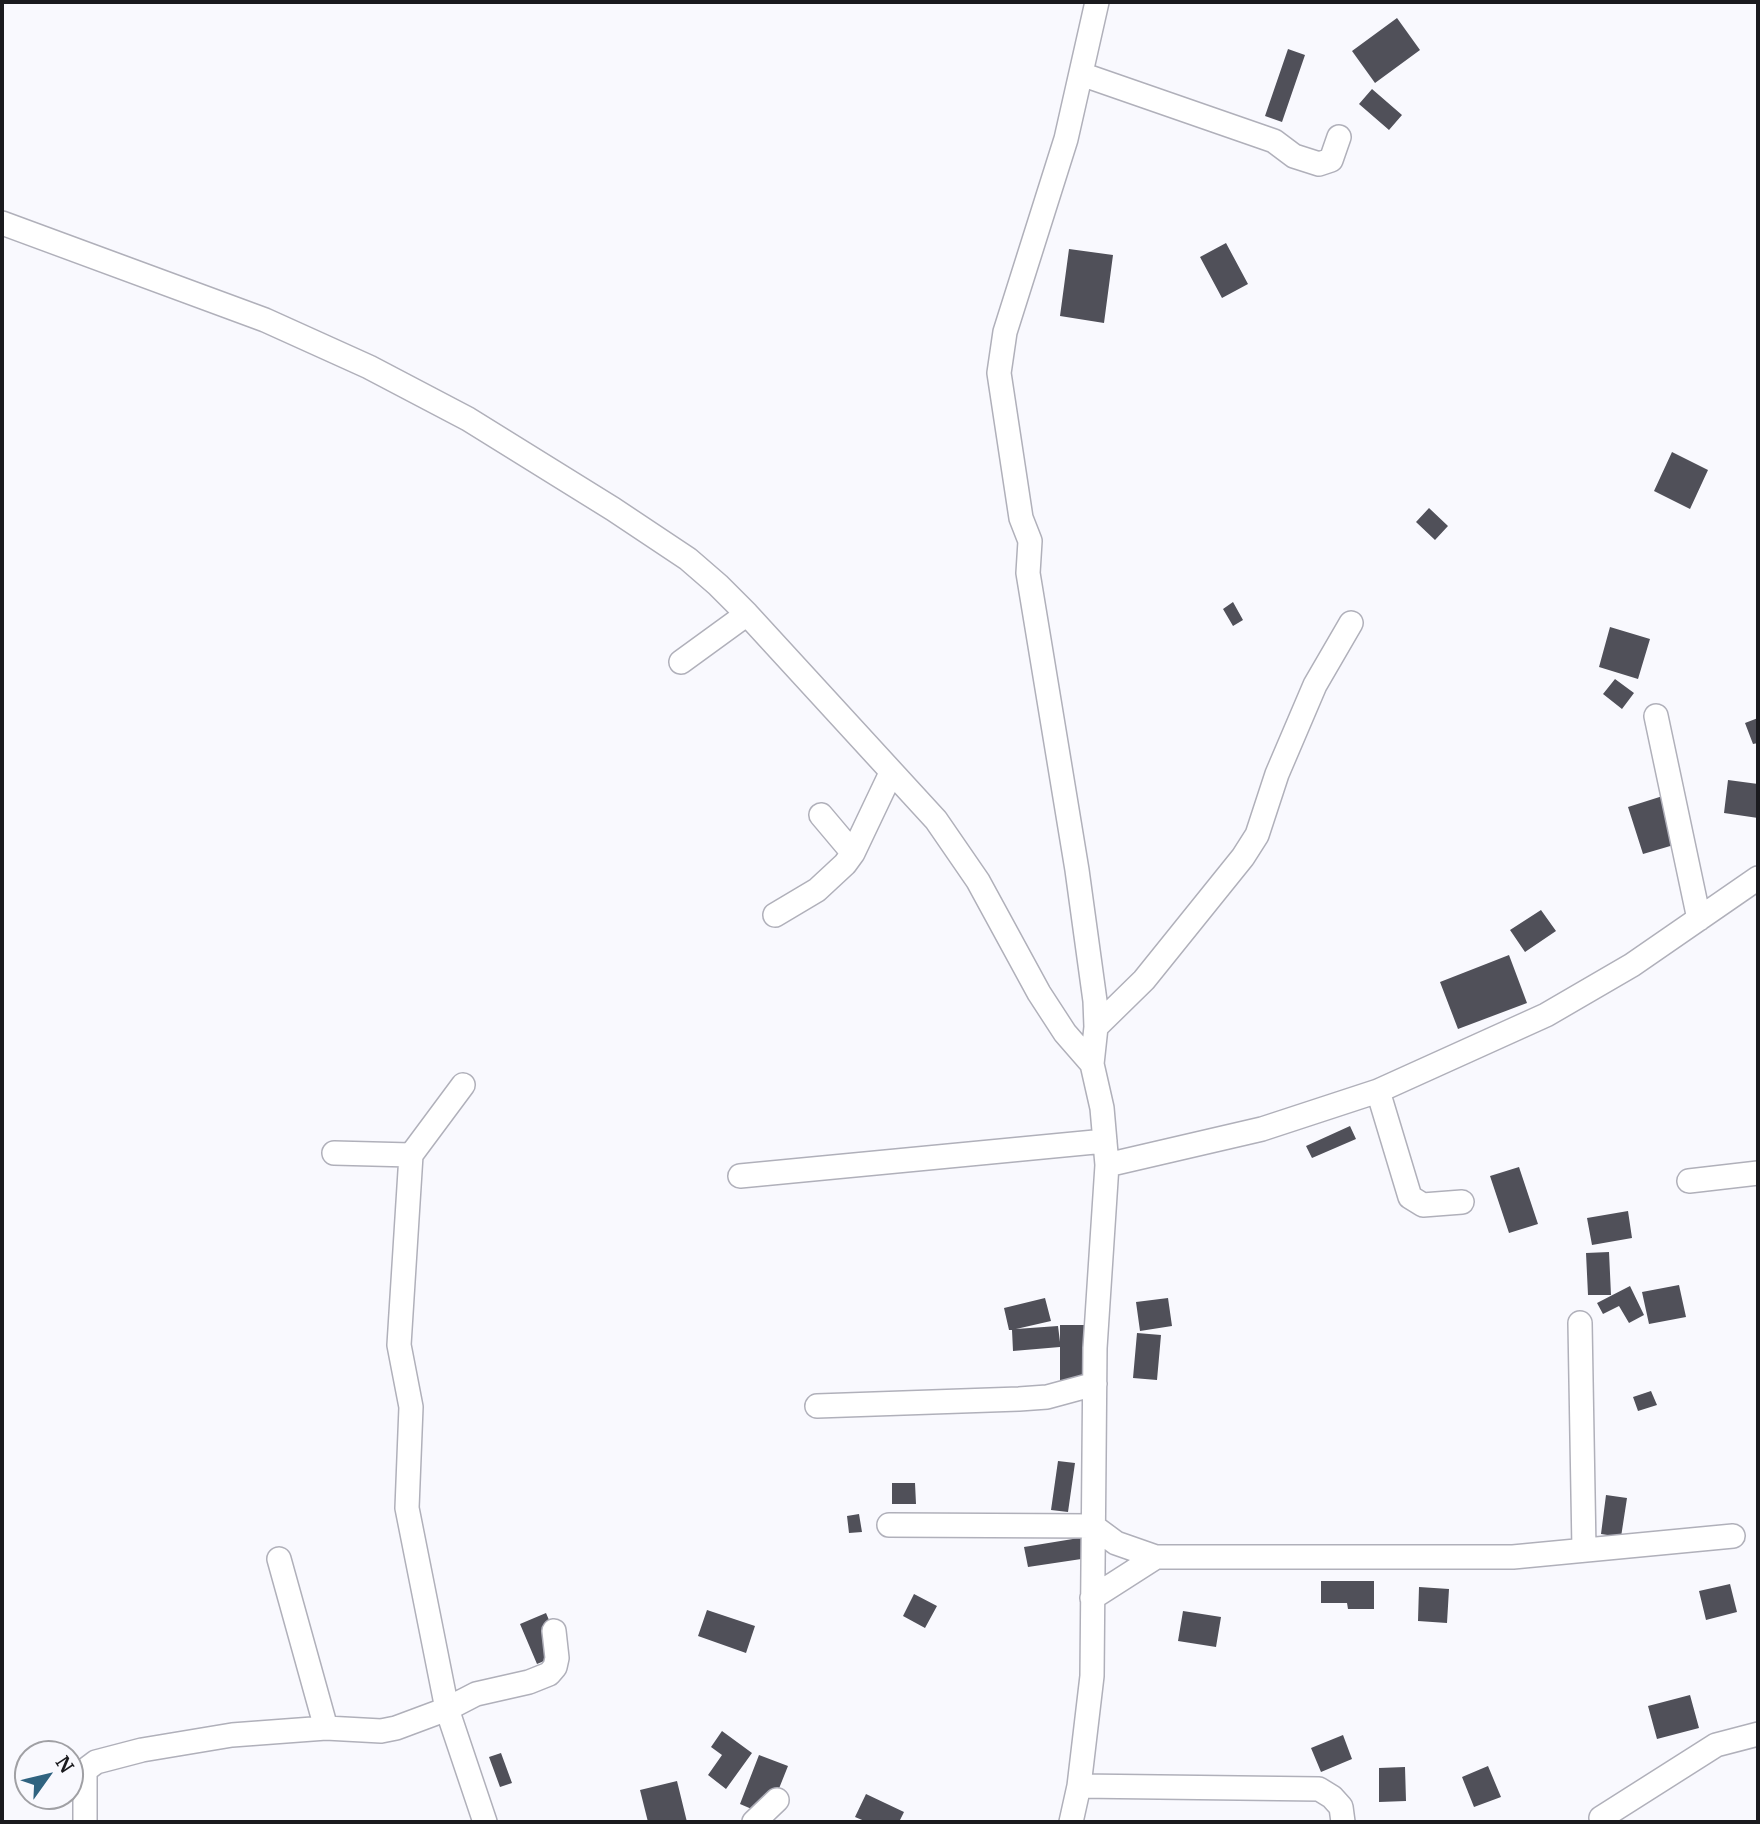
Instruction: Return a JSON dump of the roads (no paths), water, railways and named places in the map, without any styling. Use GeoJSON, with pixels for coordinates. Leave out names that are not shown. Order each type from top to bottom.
{"type":"FeatureCollection","features":[{"type":"Feature","properties":{"kind":"street"},"geometry":{"type":"LineString","coordinates":[[1071,1822],[1079,1786],[1092,1675],[1095,1384],[1107,1165],[1102,1108],[1093,1064],[1095,1002],[1077,870],[1028,573],[1030,541],[1021,518],[999,373],[1005,332],[1066,138],[1097,2]]}},
{"type":"Feature","properties":{"kind":"street"},"geometry":{"type":"LineString","coordinates":[[1081,74],[1274,141],[1294,156],[1319,163],[1331,160],[1339,137]]}},
{"type":"Feature","properties":{"kind":"street"},"geometry":{"type":"LineString","coordinates":[[2,223],[265,320],[369,367],[468,419],[688,559],[747,614],[936,820],[978,881],[1039,993],[1065,1033],[1093,1064]]}},
{"type":"Feature","properties":{"kind":"street"},"geometry":{"type":"LineString","coordinates":[[681,662],[747,614]]}},
{"type":"Feature","properties":{"kind":"street"},"geometry":{"type":"LineString","coordinates":[[1096,1027],[1144,980],[1243,857],[1257,835],[1277,774],[1315,685],[1352,623]]}},
{"type":"Feature","properties":{"kind":"street"},"geometry":{"type":"LineString","coordinates":[[1656,716],[1699,919]]}},
{"type":"Feature","properties":{"kind":"street"},"geometry":{"type":"LineString","coordinates":[[775,915],[825,884],[853,853],[891,773]]}},
{"type":"Feature","properties":{"kind":"street"},"geometry":{"type":"LineString","coordinates":[[821,815],[853,853]]}},
{"type":"Feature","properties":{"kind":"street"},"geometry":{"type":"LineString","coordinates":[[1107,1165],[1262,1129],[1378,1091],[1546,1015],[1632,965],[1758,878]]}},
{"type":"Feature","properties":{"kind":"street"},"geometry":{"type":"LineString","coordinates":[[463,1085],[411,1155],[399,1345],[411,1406],[407,1508],[447,1709],[485,1822]]}},
{"type":"Feature","properties":{"kind":"street"},"geometry":{"type":"LineString","coordinates":[[1378,1091],[1410,1197],[1423,1205],[1462,1202]]}},
{"type":"Feature","properties":{"kind":"street"},"geometry":{"type":"LineString","coordinates":[[740,1176],[1105,1141]]}},
{"type":"Feature","properties":{"kind":"street"},"geometry":{"type":"LineString","coordinates":[[334,1153],[411,1155]]}},
{"type":"Feature","properties":{"kind":"street"},"geometry":{"type":"LineString","coordinates":[[1689,1181],[1758,1173]]}},
{"type":"Feature","properties":{"kind":"street"},"geometry":{"type":"LineString","coordinates":[[1580,1323],[1584,1550]]}},
{"type":"Feature","properties":{"kind":"street"},"geometry":{"type":"LineString","coordinates":[[817,1406],[1047,1397],[1095,1384]]}},
{"type":"Feature","properties":{"kind":"street"},"geometry":{"type":"LineString","coordinates":[[889,1525],[1093,1526],[1116,1544],[1156,1558],[1513,1557],[1733,1536]]}},
{"type":"Feature","properties":{"kind":"street"},"geometry":{"type":"LineString","coordinates":[[1092,1598],[1156,1558]]}},
{"type":"Feature","properties":{"kind":"street"},"geometry":{"type":"LineString","coordinates":[[279,1559],[326,1728]]}},
{"type":"Feature","properties":{"kind":"street"},"geometry":{"type":"LineString","coordinates":[[85,1822],[85,1773],[96,1762],[142,1749],[232,1735],[326,1728],[381,1731],[396,1728],[447,1709],[476,1694],[529,1682],[549,1674],[555,1667],[557,1658],[554,1631]]}},
{"type":"Feature","properties":{"kind":"street"},"geometry":{"type":"LineString","coordinates":[[1601,1818],[1716,1745],[1758,1734]]}},
{"type":"Feature","properties":{"kind":"street"},"geometry":{"type":"LineString","coordinates":[[1079,1786],[1319,1789],[1341,1807],[1343,1822]]}},
{"type":"Feature","properties":{"kind":"street"},"geometry":{"type":"LineString","coordinates":[[754,1822],[777,1800]]}}]}
